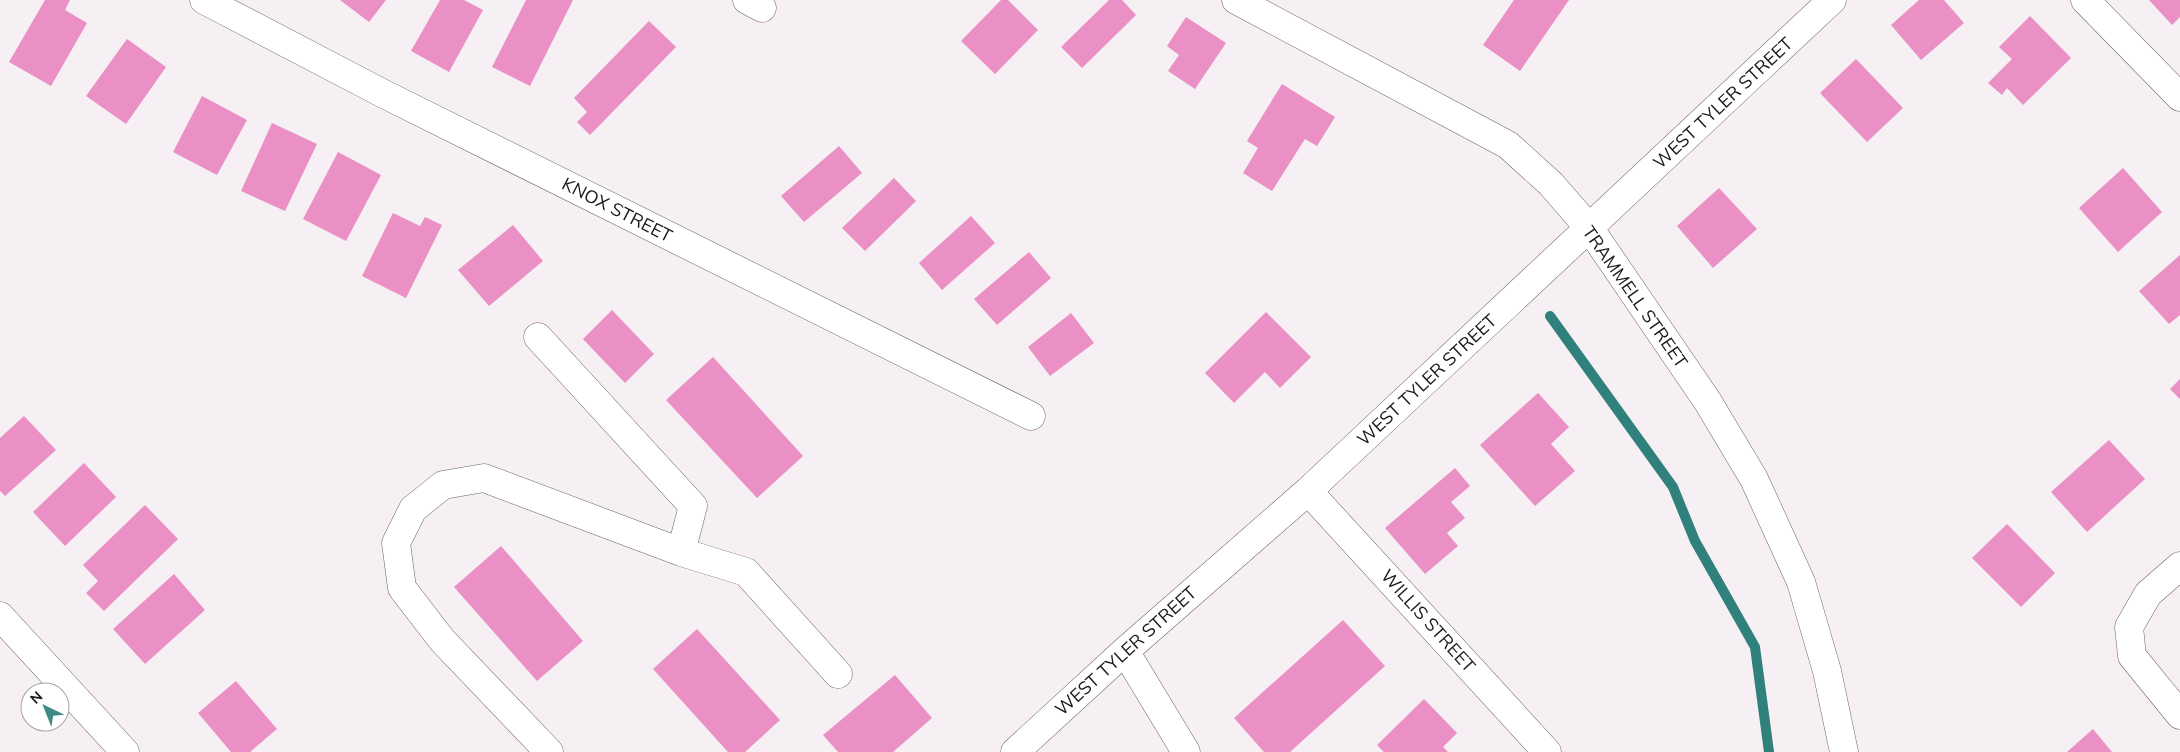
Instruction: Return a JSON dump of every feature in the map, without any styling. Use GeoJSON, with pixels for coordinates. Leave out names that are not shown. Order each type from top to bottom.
{"type":"FeatureCollection","features":[{"type":"Feature","properties":{"kind":"street","name":"KNOX STREET"},"geometry":{"type":"LineString","coordinates":[[204,0],[384,94],[1031,416]]}},
{"type":"Feature","properties":{"kind":"street","name":"TRAMMELL STREET"},"geometry":{"type":"LineString","coordinates":[[1236,0],[1508,145],[1551,184],[1590,229],[1708,402],[1754,479],[1801,582],[1827,672],[1844,752]]}},
{"type":"Feature","properties":{"kind":"street","name":"WEST TYLER STREET"},"geometry":{"type":"LineString","coordinates":[[1015,752],[1125,651],[1308,491],[1590,229],[1832,0]]}},
{"type":"Feature","properties":{"kind":"street"},"geometry":{"type":"LineString","coordinates":[[2085,0],[2180,97]]}},
{"type":"Feature","properties":{"kind":"street"},"geometry":{"type":"LineString","coordinates":[[538,337],[694,506],[681,552]]}},
{"type":"Feature","properties":{"kind":"street"},"geometry":{"type":"LineString","coordinates":[[549,752],[442,640],[402,588],[396,543],[413,509],[443,485],[484,478],[681,552],[746,572],[838,674]]}},
{"type":"Feature","properties":{"kind":"street","name":"WILLIS STREET"},"geometry":{"type":"LineString","coordinates":[[1308,491],[1548,752]]}},
{"type":"Feature","properties":{"kind":"street"},"geometry":{"type":"LineString","coordinates":[[2180,566],[2148,594],[2129,627],[2132,656],[2180,715]]}},
{"type":"Feature","properties":{"kind":"street"},"geometry":{"type":"LineString","coordinates":[[0,616],[125,752]]}},
{"type":"Feature","properties":{"kind":"street"},"geometry":{"type":"LineString","coordinates":[[1125,651],[1186,752]]}},
{"type":"Feature","properties":{"kind":"building"},"geometry":{"type":"Polygon","coordinates":[[[45,0],[70,0],[65,10],[87,23],[51,86],[9,62],[45,0]]]}},
{"type":"Feature","properties":{"kind":"building"},"geometry":{"type":"Polygon","coordinates":[[[340,0],[386,0],[369,22],[340,0]]]}},
{"type":"Feature","properties":{"kind":"building"},"geometry":{"type":"Polygon","coordinates":[[[440,0],[464,0],[483,10],[449,72],[411,51],[440,0]]]}},
{"type":"Feature","properties":{"kind":"building"},"geometry":{"type":"Polygon","coordinates":[[[526,0],[573,0],[530,86],[492,67],[526,0]]]}},
{"type":"Feature","properties":{"kind":"building"},"geometry":{"type":"Polygon","coordinates":[[[1001,0],[1008,0],[1038,30],[995,74],[961,41],[1001,0]]]}},
{"type":"Feature","properties":{"kind":"building"},"geometry":{"type":"Polygon","coordinates":[[[1109,0],[1122,0],[1136,15],[1082,68],[1061,47],[1109,0]]]}},
{"type":"Feature","properties":{"kind":"building"},"geometry":{"type":"Polygon","coordinates":[[[1514,0],[1569,0],[1520,71],[1483,45],[1514,0]]]}},
{"type":"Feature","properties":{"kind":"building"},"geometry":{"type":"Polygon","coordinates":[[[1919,0],[1944,0],[1964,23],[1921,60],[1891,25],[1919,0]]]}},
{"type":"Feature","properties":{"kind":"building"},"geometry":{"type":"Polygon","coordinates":[[[2149,0],[2180,0],[2180,17],[2172,25],[2149,0]]]}},
{"type":"Feature","properties":{"kind":"building"},"geometry":{"type":"Polygon","coordinates":[[[2030,16],[2071,58],[2023,105],[2007,88],[2002,95],[1988,83],[2012,59],[1999,47],[2030,16]]]}},
{"type":"Feature","properties":{"kind":"building"},"geometry":{"type":"Polygon","coordinates":[[[1186,17],[1226,43],[1195,89],[1168,71],[1179,55],[1167,46],[1186,17]]]}},
{"type":"Feature","properties":{"kind":"building"},"geometry":{"type":"Polygon","coordinates":[[[649,21],[676,47],[590,135],[577,122],[587,112],[574,98],[649,21]]]}},
{"type":"Feature","properties":{"kind":"building"},"geometry":{"type":"Polygon","coordinates":[[[127,39],[166,67],[126,124],[86,96],[127,39]]]}},
{"type":"Feature","properties":{"kind":"building"},"geometry":{"type":"Polygon","coordinates":[[[1856,59],[1903,108],[1867,142],[1820,93],[1856,59]]]}},
{"type":"Feature","properties":{"kind":"building"},"geometry":{"type":"Polygon","coordinates":[[[1282,84],[1335,117],[1317,146],[1305,139],[1272,191],[1243,173],[1258,148],[1247,141],[1282,84]]]}},
{"type":"Feature","properties":{"kind":"building"},"geometry":{"type":"Polygon","coordinates":[[[202,96],[247,120],[217,175],[173,152],[202,96]]]}},
{"type":"Feature","properties":{"kind":"building"},"geometry":{"type":"Polygon","coordinates":[[[272,123],[317,144],[285,211],[241,191],[272,123]]]}},
{"type":"Feature","properties":{"kind":"building"},"geometry":{"type":"Polygon","coordinates":[[[839,146],[862,173],[804,222],[781,196],[839,146]]]}},
{"type":"Feature","properties":{"kind":"building"},"geometry":{"type":"Polygon","coordinates":[[[338,152],[381,175],[346,241],[303,219],[338,152]]]}},
{"type":"Feature","properties":{"kind":"building"},"geometry":{"type":"Polygon","coordinates":[[[2123,168],[2162,212],[2118,252],[2079,208],[2123,168]]]}},
{"type":"Feature","properties":{"kind":"building"},"geometry":{"type":"Polygon","coordinates":[[[894,178],[916,201],[865,251],[842,228],[894,178]]]}},
{"type":"Feature","properties":{"kind":"building"},"geometry":{"type":"Polygon","coordinates":[[[1719,188],[1757,229],[1713,268],[1677,226],[1719,188]]]}},
{"type":"Feature","properties":{"kind":"building"},"geometry":{"type":"Polygon","coordinates":[[[393,213],[420,226],[425,217],[442,225],[406,298],[362,276],[393,213]]]}},
{"type":"Feature","properties":{"kind":"building"},"geometry":{"type":"Polygon","coordinates":[[[971,216],[995,243],[942,290],[919,263],[971,216]]]}},
{"type":"Feature","properties":{"kind":"building"},"geometry":{"type":"Polygon","coordinates":[[[513,225],[543,261],[489,306],[458,270],[513,225]]]}},
{"type":"Feature","properties":{"kind":"building"},"geometry":{"type":"Polygon","coordinates":[[[1029,252],[1051,278],[997,325],[974,299],[1029,252]]]}},
{"type":"Feature","properties":{"kind":"building"},"geometry":{"type":"Polygon","coordinates":[[[2180,255],[2180,315],[2169,324],[2139,291],[2180,255]]]}},
{"type":"Feature","properties":{"kind":"building"},"geometry":{"type":"Polygon","coordinates":[[[612,310],[654,354],[625,383],[583,339],[612,310]]]}},
{"type":"Feature","properties":{"kind":"building"},"geometry":{"type":"Polygon","coordinates":[[[1266,312],[1311,357],[1280,388],[1265,372],[1234,403],[1205,373],[1266,312]]]}},
{"type":"Feature","properties":{"kind":"building"},"geometry":{"type":"Polygon","coordinates":[[[1071,313],[1094,343],[1050,376],[1028,347],[1071,313]]]}},
{"type":"Feature","properties":{"kind":"building"},"geometry":{"type":"Polygon","coordinates":[[[713,357],[803,456],[757,498],[666,400],[713,357]]]}},
{"type":"Feature","properties":{"kind":"building"},"geometry":{"type":"Polygon","coordinates":[[[2180,379],[2180,399],[2170,389],[2180,379]]]}},
{"type":"Feature","properties":{"kind":"building"},"geometry":{"type":"Polygon","coordinates":[[[1538,393],[1569,427],[1551,444],[1575,471],[1535,506],[1480,445],[1538,393]]]}},
{"type":"Feature","properties":{"kind":"building"},"geometry":{"type":"Polygon","coordinates":[[[24,416],[56,450],[5,496],[0,491],[0,438],[24,416]]]}},
{"type":"Feature","properties":{"kind":"building"},"geometry":{"type":"Polygon","coordinates":[[[2109,440],[2145,479],[2087,532],[2051,492],[2109,440]]]}},
{"type":"Feature","properties":{"kind":"building"},"geometry":{"type":"Polygon","coordinates":[[[84,463],[116,497],[65,546],[33,512],[84,463]]]}},
{"type":"Feature","properties":{"kind":"building"},"geometry":{"type":"Polygon","coordinates":[[[1455,468],[1470,486],[1451,502],[1465,518],[1447,533],[1458,546],[1425,574],[1385,528],[1455,468]]]}},
{"type":"Feature","properties":{"kind":"building"},"geometry":{"type":"Polygon","coordinates":[[[145,505],[178,539],[104,611],[86,593],[98,581],[83,565],[145,505]]]}},
{"type":"Feature","properties":{"kind":"building"},"geometry":{"type":"Polygon","coordinates":[[[2007,524],[2055,573],[2021,607],[1972,558],[2007,524]]]}},
{"type":"Feature","properties":{"kind":"building"},"geometry":{"type":"Polygon","coordinates":[[[501,546],[583,641],[537,681],[454,587],[501,546]]]}},
{"type":"Feature","properties":{"kind":"building"},"geometry":{"type":"Polygon","coordinates":[[[174,574],[205,610],[145,664],[113,629],[174,574]]]}},
{"type":"Feature","properties":{"kind":"building"},"geometry":{"type":"Polygon","coordinates":[[[1343,620],[1385,666],[1290,752],[1264,752],[1234,718],[1343,620]]]}},
{"type":"Feature","properties":{"kind":"building"},"geometry":{"type":"Polygon","coordinates":[[[697,629],[780,720],[745,752],[728,752],[653,669],[697,629]]]}},
{"type":"Feature","properties":{"kind":"building"},"geometry":{"type":"Polygon","coordinates":[[[895,675],[932,718],[893,752],[838,752],[823,735],[895,675]]]}},
{"type":"Feature","properties":{"kind":"building"},"geometry":{"type":"Polygon","coordinates":[[[236,681],[277,729],[250,752],[231,752],[198,713],[236,681]]]}},
{"type":"Feature","properties":{"kind":"building"},"geometry":{"type":"Polygon","coordinates":[[[1424,699],[1457,733],[1443,747],[1448,752],[1384,752],[1377,745],[1424,699]]]}},
{"type":"Feature","properties":{"kind":"building"},"geometry":{"type":"Polygon","coordinates":[[[2093,729],[2112,752],[2067,752],[2093,729]]]}},
{"type":"Feature","properties":{"kind":"waterway"},"geometry":{"type":"LineString","coordinates":[[1550,316],[1673,487],[1695,541],[1755,647],[1769,752]]}}]}
